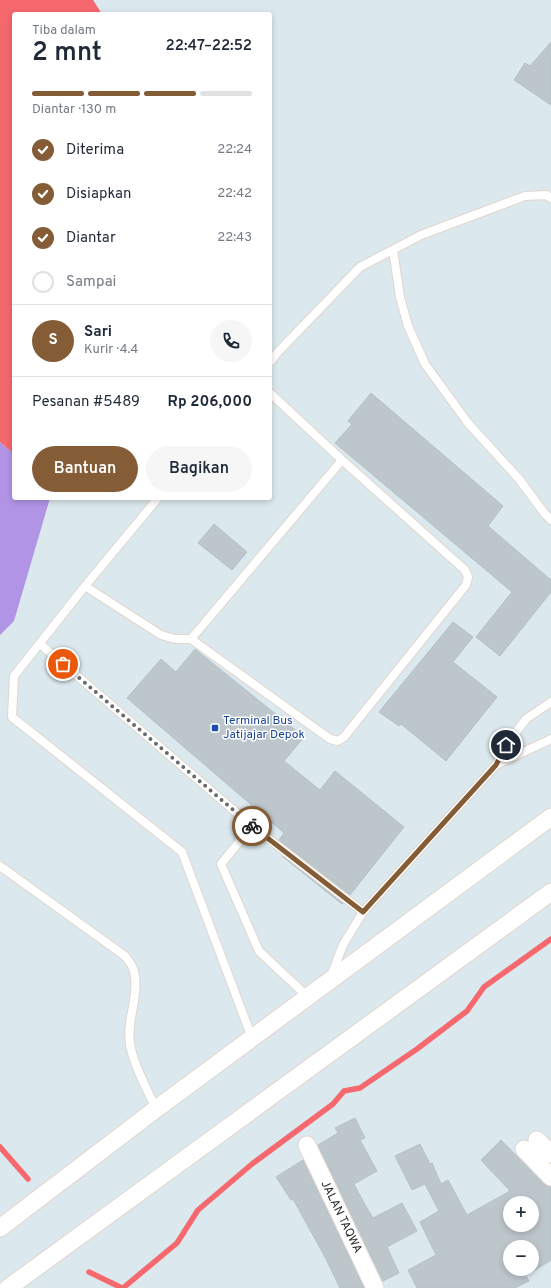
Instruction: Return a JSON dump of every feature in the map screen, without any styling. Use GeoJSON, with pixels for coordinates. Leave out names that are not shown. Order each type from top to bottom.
{"type":"FeatureCollection","features":[{"type":"Feature","properties":{"kind":"street"},"geometry":{"type":"LineString","coordinates":[[0,1228],[156,1109],[551,817]]}},
{"type":"Feature","properties":{"kind":"street"},"geometry":{"type":"LineString","coordinates":[[8,1288],[551,892]]}},
{"type":"Feature","properties":{"kind":"street"},"geometry":{"type":"LineString","coordinates":[[551,1154],[531,1144],[551,1177]]}},
{"type":"Feature","properties":{"kind":"street","name":"JALAN TAQWA"},"geometry":{"type":"LineString","coordinates":[[307,1145],[375,1288]]}},
{"type":"Feature","properties":{"kind":"lane"},"geometry":{"type":"LineString","coordinates":[[272,360],[360,267],[421,235],[525,196],[546,195],[551,198]]}},
{"type":"Feature","properties":{"kind":"lane"},"geometry":{"type":"LineString","coordinates":[[393,250],[400,297],[408,326],[425,364],[468,423],[519,479],[551,520]]}},
{"type":"Feature","properties":{"kind":"lane"},"geometry":{"type":"LineString","coordinates":[[85,586],[161,635],[175,639],[191,639],[330,739],[338,741],[344,736],[466,585],[468,577],[465,570],[272,395]]}},
{"type":"Feature","properties":{"kind":"lane"},"geometry":{"type":"LineString","coordinates":[[191,639],[342,460]]}},
{"type":"Feature","properties":{"kind":"lane"},"geometry":{"type":"LineString","coordinates":[[156,500],[85,586],[14,676],[12,717],[182,852],[252,1038]]}},
{"type":"Feature","properties":{"kind":"lane"},"geometry":{"type":"LineString","coordinates":[[40,644],[252,826],[363,912]]}},
{"type":"Feature","properties":{"kind":"lane"},"geometry":{"type":"LineString","coordinates":[[329,981],[343,945],[363,912],[496,765],[506,745],[526,719],[551,702]]}},
{"type":"Feature","properties":{"kind":"lane"},"geometry":{"type":"LineString","coordinates":[[496,765],[551,739]]}},
{"type":"Feature","properties":{"kind":"lane"},"geometry":{"type":"LineString","coordinates":[[252,826],[220,864],[259,950],[308,997]]}},
{"type":"Feature","properties":{"kind":"lane"},"geometry":{"type":"LineString","coordinates":[[0,866],[125,956],[134,970],[136,988],[130,1020],[130,1043],[136,1066],[156,1109]]}},
{"type":"Feature","properties":{"kind":"shaded area"},"geometry":{"type":"Polygon","coordinates":[[[0,0],[93,0],[101,12],[12,12],[12,452],[0,442],[0,0]]]}},
{"type":"Feature","properties":{"kind":"shaded area"},"geometry":{"type":"Polygon","coordinates":[[[0,442],[12,452],[12,500],[49,500],[14,621],[0,635],[0,442]]]}},
{"type":"Feature","properties":{"kind":"building"},"geometry":{"type":"Polygon","coordinates":[[[551,42],[551,105],[514,80],[525,63],[530,66],[551,42]]]}},
{"type":"Feature","properties":{"kind":"building"},"geometry":{"type":"Polygon","coordinates":[[[371,393],[503,506],[488,526],[551,580],[551,592],[500,656],[476,637],[512,592],[335,443],[352,424],[348,421],[371,393]]]}},
{"type":"Feature","properties":{"kind":"building"},"geometry":{"type":"Polygon","coordinates":[[[214,524],[247,552],[232,570],[198,543],[214,524]]]}},
{"type":"Feature","properties":{"kind":"building"},"geometry":{"type":"Polygon","coordinates":[[[453,622],[473,637],[453,662],[497,697],[446,761],[401,724],[399,726],[379,712],[453,622]]]}},
{"type":"Feature","properties":{"kind":"building"},"geometry":{"type":"Polygon","coordinates":[[[195,649],[304,737],[284,761],[320,790],[335,771],[404,827],[350,895],[279,840],[284,833],[127,698],[161,659],[176,672],[195,649]]]}},
{"type":"Feature","properties":{"kind":"building"},"geometry":{"type":"Polygon","coordinates":[[[282,856],[343,903],[342,904],[282,856]]]}},
{"type":"Feature","properties":{"kind":"building"},"geometry":{"type":"Polygon","coordinates":[[[355,1118],[365,1138],[360,1140],[377,1171],[354,1184],[364,1203],[373,1218],[402,1203],[417,1231],[387,1247],[399,1273],[383,1281],[318,1145],[338,1133],[335,1128],[355,1118]]]}},
{"type":"Feature","properties":{"kind":"building"},"geometry":{"type":"Polygon","coordinates":[[[501,1140],[544,1184],[551,1187],[551,1260],[539,1268],[539,1240],[503,1240],[503,1276],[526,1276],[529,1281],[515,1288],[417,1288],[408,1270],[436,1255],[420,1222],[439,1211],[425,1184],[412,1190],[395,1156],[420,1144],[430,1164],[432,1163],[441,1184],[448,1180],[467,1215],[510,1191],[481,1160],[501,1140]]]}},
{"type":"Feature","properties":{"kind":"building"},"geometry":{"type":"Polygon","coordinates":[[[303,1160],[364,1288],[340,1288],[293,1199],[291,1200],[276,1177],[303,1160]]]}},
{"type":"Feature","properties":{"kind":"waterway"},"geometry":{"type":"LineString","coordinates":[[123,1288],[177,1243],[198,1210],[252,1164],[333,1104],[344,1091],[360,1088],[417,1049],[467,1011],[484,987],[551,939]]}},
{"type":"Feature","properties":{"kind":"waterway"},"geometry":{"type":"LineString","coordinates":[[0,1147],[28,1179]]}},
{"type":"Feature","properties":{"kind":"waterway"},"geometry":{"type":"LineString","coordinates":[[89,1272],[122,1288]]}},
{"type":"Feature","properties":{"kind":"way so far"},"geometry":{"type":"LineString","coordinates":[[63,664],[252,826]]}},
{"type":"Feature","properties":{"kind":"place","name":"Terminal Bus Jatijajar Depok"},"geometry":{"type":"Point","coordinates":[215,728]}},
{"type":"Feature","properties":{"kind":"route"},"geometry":{"type":"LineString","coordinates":[[252,826],[363,912],[496,765],[506,745]]}}]}
